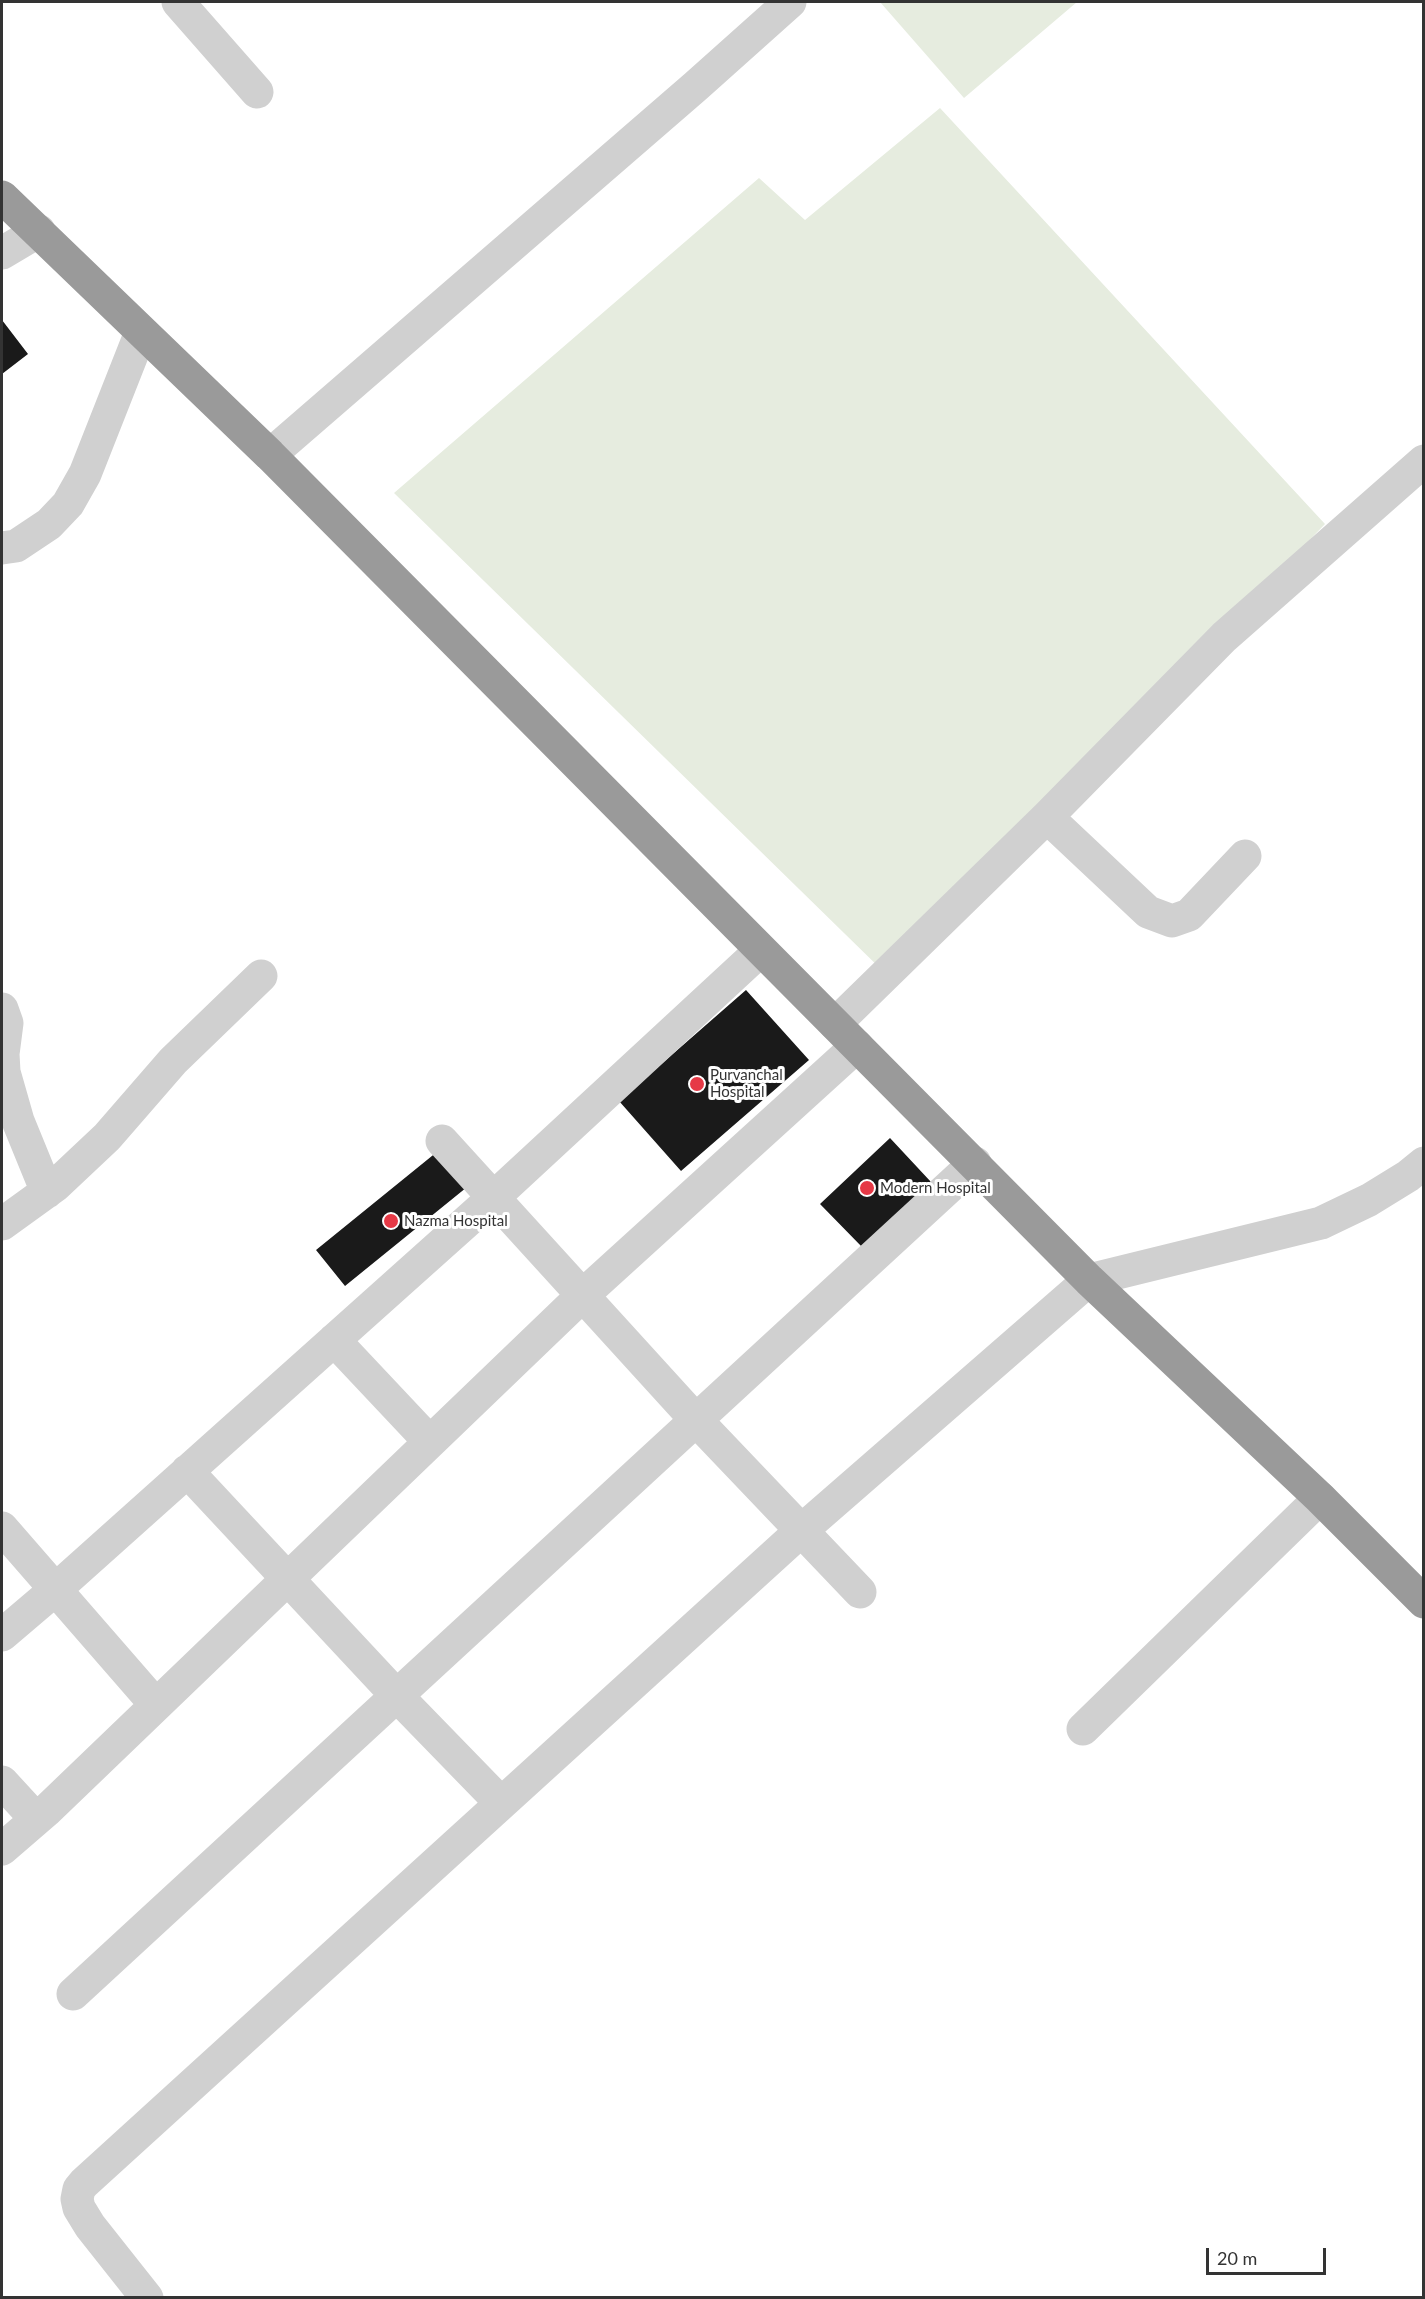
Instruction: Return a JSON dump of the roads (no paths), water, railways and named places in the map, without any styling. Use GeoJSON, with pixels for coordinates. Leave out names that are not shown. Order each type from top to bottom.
{"type":"FeatureCollection","features":[{"type":"Feature","properties":{"kind":"highway"},"geometry":{"type":"LineString","coordinates":[[2,196],[270,455],[1089,1280],[1320,1498],[1424,1602]]}},
{"type":"Feature","properties":{"kind":"street"},"geometry":{"type":"LineString","coordinates":[[178,2],[257,92]]}},
{"type":"Feature","properties":{"kind":"street"},"geometry":{"type":"LineString","coordinates":[[270,455],[790,2]]}},
{"type":"Feature","properties":{"kind":"street"},"geometry":{"type":"LineString","coordinates":[[2,253],[39,231]]}},
{"type":"Feature","properties":{"kind":"street"},"geometry":{"type":"LineString","coordinates":[[2,548],[16,546],[41,530],[68,504],[85,474],[141,332]]}},
{"type":"Feature","properties":{"kind":"street"},"geometry":{"type":"LineString","coordinates":[[2,1849],[430,1442],[846,1035],[1047,817],[1224,637],[1424,461]]}},
{"type":"Feature","properties":{"kind":"street"},"geometry":{"type":"LineString","coordinates":[[1047,817],[1148,912],[1172,921],[1189,915],[1245,856]]}},
{"type":"Feature","properties":{"kind":"street"},"geometry":{"type":"LineString","coordinates":[[2,1635],[492,1198],[760,951]]}},
{"type":"Feature","properties":{"kind":"street"},"geometry":{"type":"LineString","coordinates":[[2,1224],[46,1192],[107,1137],[173,1061],[261,976]]}},
{"type":"Feature","properties":{"kind":"street"},"geometry":{"type":"LineString","coordinates":[[2,1009],[7,1023],[3,1054],[4,1072],[18,1120],[46,1192]]}},
{"type":"Feature","properties":{"kind":"street"},"geometry":{"type":"LineString","coordinates":[[442,1141],[696,1420],[860,1592]]}},
{"type":"Feature","properties":{"kind":"street"},"geometry":{"type":"LineString","coordinates":[[73,1994],[975,1163]]}},
{"type":"Feature","properties":{"kind":"street"},"geometry":{"type":"LineString","coordinates":[[147,2298],[90,2226],[79,2208],[79,2189],[84,2182],[802,1530],[1089,1280],[1321,1223],[1369,1200],[1408,1176],[1424,1163]]}},
{"type":"Feature","properties":{"kind":"street"},"geometry":{"type":"LineString","coordinates":[[334,1340],[430,1442]]}},
{"type":"Feature","properties":{"kind":"street"},"geometry":{"type":"LineString","coordinates":[[188,1471],[397,1696],[501,1803]]}},
{"type":"Feature","properties":{"kind":"street"},"geometry":{"type":"LineString","coordinates":[[1083,1729],[1320,1498]]}},
{"type":"Feature","properties":{"kind":"street"},"geometry":{"type":"LineString","coordinates":[[2,1528],[156,1705]]}},
{"type":"Feature","properties":{"kind":"street"},"geometry":{"type":"LineString","coordinates":[[2,1782],[36,1819]]}},
{"type":"Feature","properties":{"kind":"place","name":"Purvanchal Hospital"},"geometry":{"type":"Point","coordinates":[697,1084]}},
{"type":"Feature","properties":{"kind":"place","name":"Modern Hospital"},"geometry":{"type":"Point","coordinates":[867,1188]}},
{"type":"Feature","properties":{"kind":"place","name":"Nazma Hospital"},"geometry":{"type":"Point","coordinates":[391,1221]}}]}
